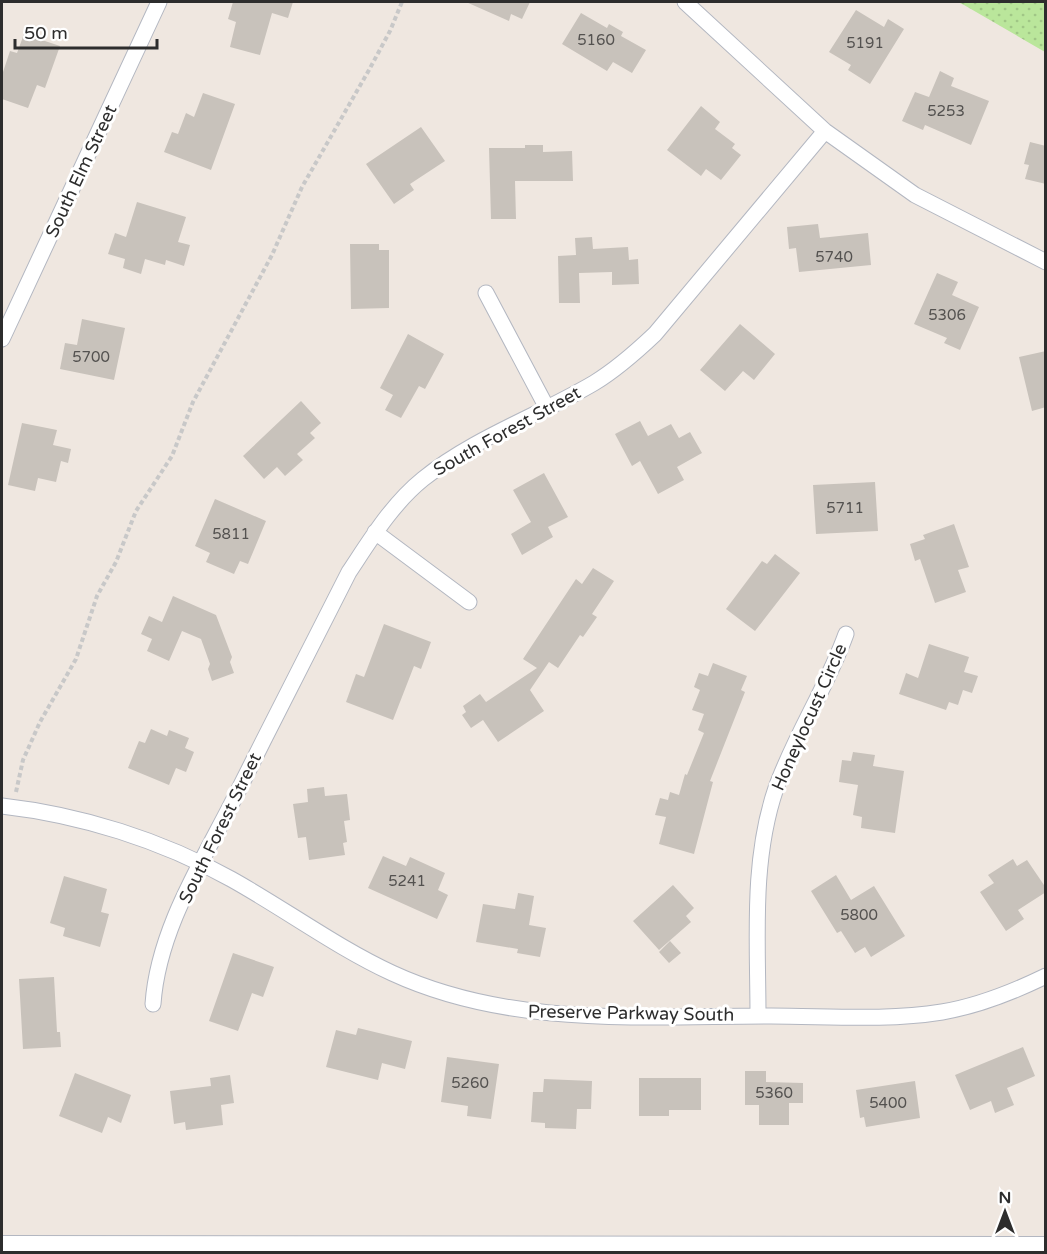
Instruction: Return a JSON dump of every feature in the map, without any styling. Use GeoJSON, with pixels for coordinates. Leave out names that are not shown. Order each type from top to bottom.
{"type":"FeatureCollection","features":[{"type":"Feature","properties":{"kind":"street","name":"South Elm Street"},"geometry":{"type":"LineString","coordinates":[[2,339],[7,318],[159,2]]}},
{"type":"Feature","properties":{"kind":"street"},"geometry":{"type":"LineString","coordinates":[[685,2],[825,132],[915,195],[1046,262]]}},
{"type":"Feature","properties":{"kind":"street","name":"South Forest Street"},"geometry":{"type":"LineString","coordinates":[[153,1004],[158,963],[163,945],[201,863],[349,572],[375,532],[403,497],[423,479],[458,454],[595,382],[628,359],[655,334],[825,132]]}},
{"type":"Feature","properties":{"kind":"street"},"geometry":{"type":"LineString","coordinates":[[486,294],[546,408]]}},
{"type":"Feature","properties":{"kind":"street"},"geometry":{"type":"LineString","coordinates":[[375,532],[469,602]]}},
{"type":"Feature","properties":{"kind":"street","name":"Honeylocust Circle"},"geometry":{"type":"LineString","coordinates":[[758,1016],[759,874],[768,818],[783,770],[846,634]]}},
{"type":"Feature","properties":{"kind":"street","name":"Preserve Parkway South"},"geometry":{"type":"LineString","coordinates":[[7,806],[58,815],[113,829],[201,863],[392,973],[449,995],[484,1005],[552,1014],[914,1016],[944,1011],[1008,994],[1046,976]]}},
{"type":"Feature","properties":{"kind":"street"},"geometry":{"type":"LineString","coordinates":[[2,1246],[161,1249],[1046,1247]]}},
{"type":"Feature","properties":{"kind":"path"},"geometry":{"type":"LineString","coordinates":[[7,806],[23,760],[40,722],[76,659],[98,596],[116,562],[136,512],[172,456],[193,402],[272,255],[302,187],[369,70],[390,31],[402,2]]}},
{"type":"Feature","properties":{"kind":"green space"},"geometry":{"type":"Polygon","coordinates":[[[958,2],[1045,2],[1045,52],[964,5],[958,2]]]}},
{"type":"Feature","properties":{"kind":"building"},"geometry":{"type":"Polygon","coordinates":[[[233,2],[293,2],[288,18],[272,13],[260,55],[230,47],[236,22],[228,19],[233,2]]]}},
{"type":"Feature","properties":{"kind":"building"},"geometry":{"type":"Polygon","coordinates":[[[466,2],[530,2],[522,19],[511,14],[509,21],[466,2]]]}},
{"type":"Feature","properties":{"kind":"building"},"geometry":{"type":"Polygon","coordinates":[[[856,10],[884,27],[888,19],[904,29],[870,84],[848,70],[851,65],[829,52],[856,10]]]}},
{"type":"Feature","properties":{"kind":"building"},"geometry":{"type":"Polygon","coordinates":[[[581,13],[607,28],[609,24],[623,32],[621,36],[646,50],[632,73],[613,62],[607,71],[562,44],[581,13]]]}},
{"type":"Feature","properties":{"kind":"building"},"geometry":{"type":"Polygon","coordinates":[[[24,34],[60,46],[45,88],[37,85],[28,108],[2,99],[2,75],[10,51],[17,53],[24,34]]]}},
{"type":"Feature","properties":{"kind":"building"},"geometry":{"type":"Polygon","coordinates":[[[940,71],[954,78],[951,86],[989,101],[971,145],[925,125],[923,130],[902,121],[915,92],[929,97],[940,71]]]}},
{"type":"Feature","properties":{"kind":"building"},"geometry":{"type":"Polygon","coordinates":[[[203,93],[235,104],[211,170],[164,152],[172,132],[178,134],[186,113],[194,117],[203,93]]]}},
{"type":"Feature","properties":{"kind":"building"},"geometry":{"type":"Polygon","coordinates":[[[701,106],[720,122],[715,129],[735,144],[732,148],[741,155],[721,180],[706,169],[701,176],[667,150],[701,106]]]}},
{"type":"Feature","properties":{"kind":"building"},"geometry":{"type":"Polygon","coordinates":[[[421,127],[445,161],[410,184],[414,190],[394,204],[366,164],[421,127]]]}},
{"type":"Feature","properties":{"kind":"building"},"geometry":{"type":"Polygon","coordinates":[[[1030,142],[1046,146],[1046,184],[1025,179],[1029,165],[1024,164],[1030,142]]]}},
{"type":"Feature","properties":{"kind":"building"},"geometry":{"type":"Polygon","coordinates":[[[525,145],[543,145],[543,152],[572,151],[573,181],[515,181],[516,219],[491,219],[489,148],[525,148],[525,145]]]}},
{"type":"Feature","properties":{"kind":"building"},"geometry":{"type":"Polygon","coordinates":[[[137,202],[186,217],[178,242],[190,245],[184,266],[166,260],[165,265],[145,259],[141,274],[123,268],[125,259],[108,254],[115,233],[126,237],[137,202]]]}},
{"type":"Feature","properties":{"kind":"building"},"geometry":{"type":"Polygon","coordinates":[[[818,224],[820,238],[868,233],[871,265],[799,272],[796,248],[789,249],[787,227],[818,224]]]}},
{"type":"Feature","properties":{"kind":"building"},"geometry":{"type":"Polygon","coordinates":[[[592,237],[593,249],[628,247],[629,260],[638,259],[639,284],[612,285],[612,272],[579,273],[580,303],[559,303],[558,256],[576,255],[575,238],[592,237]]]}},
{"type":"Feature","properties":{"kind":"building"},"geometry":{"type":"Polygon","coordinates":[[[350,244],[379,244],[379,250],[389,250],[389,308],[351,309],[350,244]]]}},
{"type":"Feature","properties":{"kind":"building"},"geometry":{"type":"Polygon","coordinates":[[[937,273],[958,282],[952,295],[979,307],[960,350],[944,343],[947,338],[914,324],[937,273]]]}},
{"type":"Feature","properties":{"kind":"building"},"geometry":{"type":"Polygon","coordinates":[[[82,319],[125,328],[114,380],[60,369],[65,343],[77,345],[82,319]]]}},
{"type":"Feature","properties":{"kind":"building"},"geometry":{"type":"Polygon","coordinates":[[[740,324],[775,354],[754,380],[743,371],[725,391],[700,370],[740,324]]]}},
{"type":"Feature","properties":{"kind":"building"},"geometry":{"type":"Polygon","coordinates":[[[408,334],[444,354],[425,389],[419,386],[401,418],[385,410],[393,395],[380,388],[408,334]]]}},
{"type":"Feature","properties":{"kind":"building"},"geometry":{"type":"Polygon","coordinates":[[[1046,351],[1046,407],[1032,411],[1019,357],[1046,351]]]}},
{"type":"Feature","properties":{"kind":"building"},"geometry":{"type":"Polygon","coordinates":[[[301,401],[321,423],[310,433],[315,438],[297,454],[303,460],[285,476],[277,467],[264,479],[243,456],[301,401]]]}},
{"type":"Feature","properties":{"kind":"building"},"geometry":{"type":"Polygon","coordinates":[[[640,421],[648,436],[671,424],[679,438],[690,432],[702,453],[677,467],[684,480],[658,494],[640,461],[632,466],[615,434],[640,421]]]}},
{"type":"Feature","properties":{"kind":"building"},"geometry":{"type":"Polygon","coordinates":[[[22,423],[57,430],[53,445],[71,449],[68,463],[61,461],[56,482],[38,478],[35,491],[8,485],[22,423]]]}},
{"type":"Feature","properties":{"kind":"building"},"geometry":{"type":"Polygon","coordinates":[[[544,473],[568,517],[548,527],[553,537],[522,555],[511,534],[531,522],[513,490],[544,473]]]}},
{"type":"Feature","properties":{"kind":"building"},"geometry":{"type":"Polygon","coordinates":[[[875,482],[878,531],[816,534],[813,485],[875,482]]]}},
{"type":"Feature","properties":{"kind":"building"},"geometry":{"type":"Polygon","coordinates":[[[215,499],[266,521],[248,564],[240,561],[234,574],[206,562],[210,553],[195,546],[215,499]]]}},
{"type":"Feature","properties":{"kind":"building"},"geometry":{"type":"Polygon","coordinates":[[[954,524],[969,567],[958,570],[966,592],[935,603],[920,559],[915,561],[910,544],[925,539],[923,535],[954,524]]]}},
{"type":"Feature","properties":{"kind":"building"},"geometry":{"type":"Polygon","coordinates":[[[775,554],[800,573],[755,631],[726,609],[762,561],[767,564],[775,554]]]}},
{"type":"Feature","properties":{"kind":"building"},"geometry":{"type":"Polygon","coordinates":[[[593,568],[614,581],[592,614],[597,617],[583,637],[580,635],[558,668],[549,662],[530,690],[544,711],[498,742],[483,720],[471,728],[462,715],[466,712],[463,706],[480,694],[486,702],[537,668],[523,659],[576,579],[582,584],[593,568]]]}},
{"type":"Feature","properties":{"kind":"building"},"geometry":{"type":"Polygon","coordinates":[[[173,596],[216,615],[232,657],[230,662],[234,673],[212,681],[208,669],[210,664],[201,639],[182,631],[169,661],[147,651],[152,639],[141,634],[149,616],[162,622],[173,596]]]}},
{"type":"Feature","properties":{"kind":"building"},"geometry":{"type":"Polygon","coordinates":[[[384,624],[431,642],[421,669],[414,666],[393,720],[346,702],[356,674],[364,677],[384,624]]]}},
{"type":"Feature","properties":{"kind":"building"},"geometry":{"type":"Polygon","coordinates":[[[929,644],[969,657],[964,672],[978,676],[972,693],[963,690],[958,705],[949,702],[946,710],[899,694],[906,673],[918,678],[929,644]]]}},
{"type":"Feature","properties":{"kind":"building"},"geometry":{"type":"Polygon","coordinates":[[[713,663],[747,676],[741,690],[745,692],[710,781],[713,782],[694,854],[659,844],[666,817],[655,815],[660,798],[668,800],[670,792],[679,795],[685,774],[687,775],[704,733],[698,730],[704,714],[692,710],[700,690],[694,687],[699,673],[708,676],[713,663]]]}},
{"type":"Feature","properties":{"kind":"building"},"geometry":{"type":"Polygon","coordinates":[[[151,729],[167,736],[169,730],[189,738],[185,748],[194,752],[186,772],[176,768],[169,785],[128,768],[139,741],[145,743],[151,729]]]}},
{"type":"Feature","properties":{"kind":"building"},"geometry":{"type":"Polygon","coordinates":[[[853,752],[875,755],[873,766],[904,771],[895,833],[861,828],[862,817],[853,815],[858,785],[839,782],[842,760],[851,761],[853,752]]]}},
{"type":"Feature","properties":{"kind":"building"},"geometry":{"type":"Polygon","coordinates":[[[324,787],[325,796],[347,794],[350,820],[344,821],[347,842],[343,843],[345,855],[309,860],[306,837],[298,838],[293,804],[308,802],[307,789],[324,787]]]}},
{"type":"Feature","properties":{"kind":"building"},"geometry":{"type":"Polygon","coordinates":[[[383,856],[406,866],[410,857],[445,873],[438,890],[448,895],[437,919],[368,888],[383,856]]]}},
{"type":"Feature","properties":{"kind":"building"},"geometry":{"type":"Polygon","coordinates":[[[1013,859],[1017,866],[1027,860],[1046,888],[1046,892],[1018,910],[1024,919],[1006,931],[980,892],[994,883],[988,875],[1013,859]]]}},
{"type":"Feature","properties":{"kind":"building"},"geometry":{"type":"Polygon","coordinates":[[[836,875],[851,900],[874,886],[905,936],[871,957],[865,947],[855,953],[841,931],[837,933],[811,891],[836,875]]]}},
{"type":"Feature","properties":{"kind":"building"},"geometry":{"type":"Polygon","coordinates":[[[64,876],[107,889],[101,912],[109,914],[100,947],[63,936],[65,928],[50,923],[64,876]]]}},
{"type":"Feature","properties":{"kind":"building"},"geometry":{"type":"Polygon","coordinates":[[[673,885],[694,908],[686,916],[691,922],[659,950],[633,921],[673,885]]]}},
{"type":"Feature","properties":{"kind":"building"},"geometry":{"type":"Polygon","coordinates":[[[518,893],[534,896],[529,925],[546,928],[540,957],[517,953],[518,949],[476,942],[483,904],[515,909],[518,893]]]}},
{"type":"Feature","properties":{"kind":"building"},"geometry":{"type":"Polygon","coordinates":[[[670,941],[681,953],[669,963],[659,952],[670,941]]]}},
{"type":"Feature","properties":{"kind":"building"},"geometry":{"type":"Polygon","coordinates":[[[233,953],[274,967],[263,997],[252,993],[238,1031],[209,1021],[233,953]]]}},
{"type":"Feature","properties":{"kind":"building"},"geometry":{"type":"Polygon","coordinates":[[[54,977],[57,1032],[60,1032],[61,1047],[23,1049],[19,979],[54,977]]]}},
{"type":"Feature","properties":{"kind":"building"},"geometry":{"type":"Polygon","coordinates":[[[358,1028],[412,1041],[405,1069],[382,1063],[378,1080],[326,1067],[336,1030],[356,1035],[358,1028]]]}},
{"type":"Feature","properties":{"kind":"building"},"geometry":{"type":"Polygon","coordinates":[[[1023,1047],[1035,1076],[1007,1088],[1014,1105],[995,1113],[991,1101],[970,1110],[955,1075],[1023,1047]]]}},
{"type":"Feature","properties":{"kind":"building"},"geometry":{"type":"Polygon","coordinates":[[[447,1057],[499,1064],[491,1119],[467,1116],[468,1106],[441,1102],[447,1057]]]}},
{"type":"Feature","properties":{"kind":"building"},"geometry":{"type":"Polygon","coordinates":[[[745,1071],[766,1071],[766,1082],[803,1083],[803,1103],[789,1103],[789,1125],[759,1125],[759,1105],[745,1105],[745,1071]]]}},
{"type":"Feature","properties":{"kind":"building"},"geometry":{"type":"Polygon","coordinates":[[[75,1073],[131,1095],[121,1123],[108,1117],[102,1133],[59,1116],[75,1073]]]}},
{"type":"Feature","properties":{"kind":"building"},"geometry":{"type":"Polygon","coordinates":[[[230,1075],[234,1103],[221,1105],[223,1125],[186,1130],[185,1122],[174,1124],[170,1091],[211,1086],[210,1078],[230,1075]]]}},
{"type":"Feature","properties":{"kind":"building"},"geometry":{"type":"Polygon","coordinates":[[[639,1078],[701,1078],[701,1110],[669,1110],[669,1116],[639,1116],[639,1078]]]}},
{"type":"Feature","properties":{"kind":"building"},"geometry":{"type":"Polygon","coordinates":[[[544,1079],[592,1081],[591,1109],[577,1109],[576,1129],[545,1128],[545,1123],[531,1122],[533,1092],[543,1092],[544,1079]]]}},
{"type":"Feature","properties":{"kind":"building"},"geometry":{"type":"Polygon","coordinates":[[[915,1081],[920,1118],[866,1127],[864,1117],[860,1118],[856,1090],[915,1081]]]}}]}
